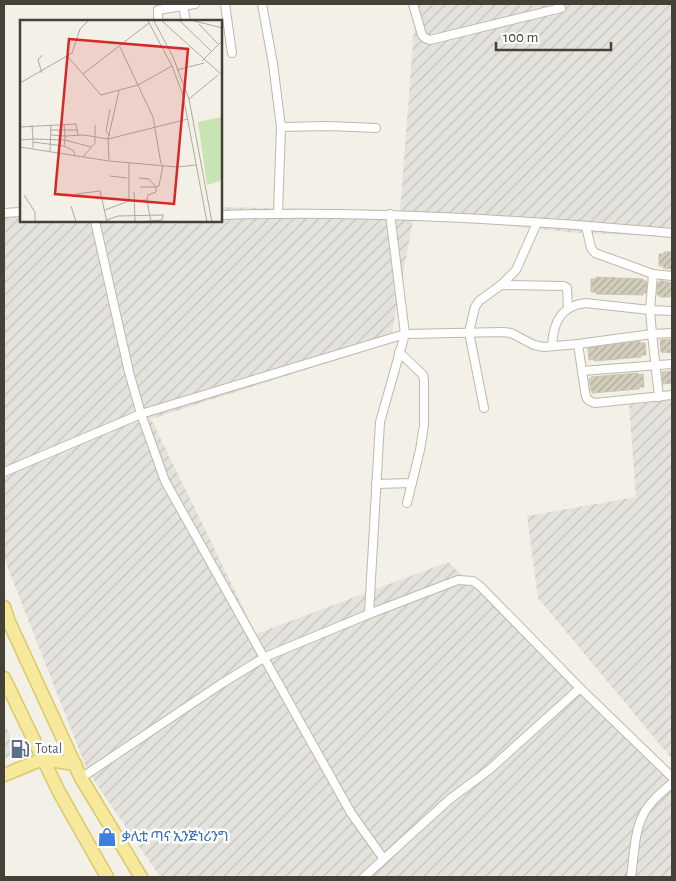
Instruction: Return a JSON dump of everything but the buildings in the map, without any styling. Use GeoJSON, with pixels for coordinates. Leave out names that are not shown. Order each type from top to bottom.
{"type":"FeatureCollection","features":[{"type":"Feature","properties":{"kind":"main road"},"geometry":{"type":"LineString","coordinates":[[4,607],[9,622],[81,778],[141,877]]}},
{"type":"Feature","properties":{"kind":"main road"},"geometry":{"type":"LineString","coordinates":[[4,678],[79,830],[107,877]]}},
{"type":"Feature","properties":{"kind":"main road"},"geometry":{"type":"LineString","coordinates":[[4,775],[42,758],[75,764]]}},
{"type":"Feature","properties":{"kind":"street"},"geometry":{"type":"LineString","coordinates":[[158,20],[157,7],[195,4]]}},
{"type":"Feature","properties":{"kind":"street"},"geometry":{"type":"LineString","coordinates":[[225,4],[232,53]]}},
{"type":"Feature","properties":{"kind":"street"},"geometry":{"type":"LineString","coordinates":[[262,4],[273,64],[281,127],[278,213]]}},
{"type":"Feature","properties":{"kind":"street"},"geometry":{"type":"LineString","coordinates":[[413,4],[422,35],[430,40],[562,8]]}},
{"type":"Feature","properties":{"kind":"street"},"geometry":{"type":"LineString","coordinates":[[184,6],[186,20]]}},
{"type":"Feature","properties":{"kind":"street"},"geometry":{"type":"LineString","coordinates":[[281,127],[376,128]]}},
{"type":"Feature","properties":{"kind":"street"},"geometry":{"type":"LineString","coordinates":[[4,213],[20,212]]}},
{"type":"Feature","properties":{"kind":"street"},"geometry":{"type":"LineString","coordinates":[[222,215],[278,213],[390,214],[672,233]]}},
{"type":"Feature","properties":{"kind":"street"},"geometry":{"type":"LineString","coordinates":[[369,614],[380,422],[405,334],[390,214]]}},
{"type":"Feature","properties":{"kind":"street"},"geometry":{"type":"LineString","coordinates":[[95,222],[129,372],[141,414],[171,494],[265,657],[351,813],[383,858]]}},
{"type":"Feature","properties":{"kind":"street"},"geometry":{"type":"LineString","coordinates":[[484,408],[469,332],[475,307],[479,301],[501,285],[516,270],[538,223]]}},
{"type":"Feature","properties":{"kind":"street"},"geometry":{"type":"LineString","coordinates":[[586,226],[591,248],[595,253],[653,274],[672,276]]}},
{"type":"Feature","properties":{"kind":"street"},"geometry":{"type":"LineString","coordinates":[[653,274],[650,310],[659,396]]}},
{"type":"Feature","properties":{"kind":"street"},"geometry":{"type":"LineString","coordinates":[[501,285],[564,286],[568,291],[568,308]]}},
{"type":"Feature","properties":{"kind":"street"},"geometry":{"type":"LineString","coordinates":[[552,346],[555,325],[568,308],[585,303],[672,311]]}},
{"type":"Feature","properties":{"kind":"street"},"geometry":{"type":"LineString","coordinates":[[4,472],[141,414],[405,334],[503,332],[511,333],[534,346],[552,346],[672,333]]}},
{"type":"Feature","properties":{"kind":"street"},"geometry":{"type":"LineString","coordinates":[[578,344],[584,392],[590,402],[672,395]]}},
{"type":"Feature","properties":{"kind":"street"},"geometry":{"type":"LineString","coordinates":[[399,352],[423,375],[424,380],[424,425],[407,504]]}},
{"type":"Feature","properties":{"kind":"street"},"geometry":{"type":"LineString","coordinates":[[582,372],[672,364]]}},
{"type":"Feature","properties":{"kind":"street"},"geometry":{"type":"LineString","coordinates":[[376,484],[412,483]]}},
{"type":"Feature","properties":{"kind":"street"},"geometry":{"type":"LineString","coordinates":[[81,778],[221,684],[265,657],[458,580],[473,581],[672,777]]}},
{"type":"Feature","properties":{"kind":"street"},"geometry":{"type":"LineString","coordinates":[[364,877],[450,799],[489,770],[580,688]]}},
{"type":"Feature","properties":{"kind":"street"},"geometry":{"type":"LineString","coordinates":[[631,877],[638,826],[643,814],[651,802],[672,782]]}},
{"type":"Feature","properties":{"kind":"shaded area"},"geometry":{"type":"Polygon","coordinates":[[[416,4],[672,4],[672,236],[577,233],[414,215],[390,343],[151,419],[256,634],[448,562],[672,775],[672,877],[160,877],[87,770],[4,558],[4,211],[20,207],[20,222],[222,222],[222,207],[400,211],[416,4]]]}},
{"type":"Feature","properties":{"kind":"shaded area"},"geometry":{"type":"Polygon","coordinates":[[[672,400],[672,759],[538,598],[527,516],[636,497],[629,405],[672,400]]]}},
{"type":"Feature","properties":{"kind":"shaded area"},"geometry":{"type":"Polygon","coordinates":[[[4,722],[17,753],[4,759],[4,722]]]}},
{"type":"Feature","properties":{"kind":"place","name":"Total"},"geometry":{"type":"Point","coordinates":[20,749]}},
{"type":"Feature","properties":{"kind":"place","name":"ቃሊቲ ጣና ኢንጅነሪንግ"},"geometry":{"type":"Point","coordinates":[107,837]}}]}
